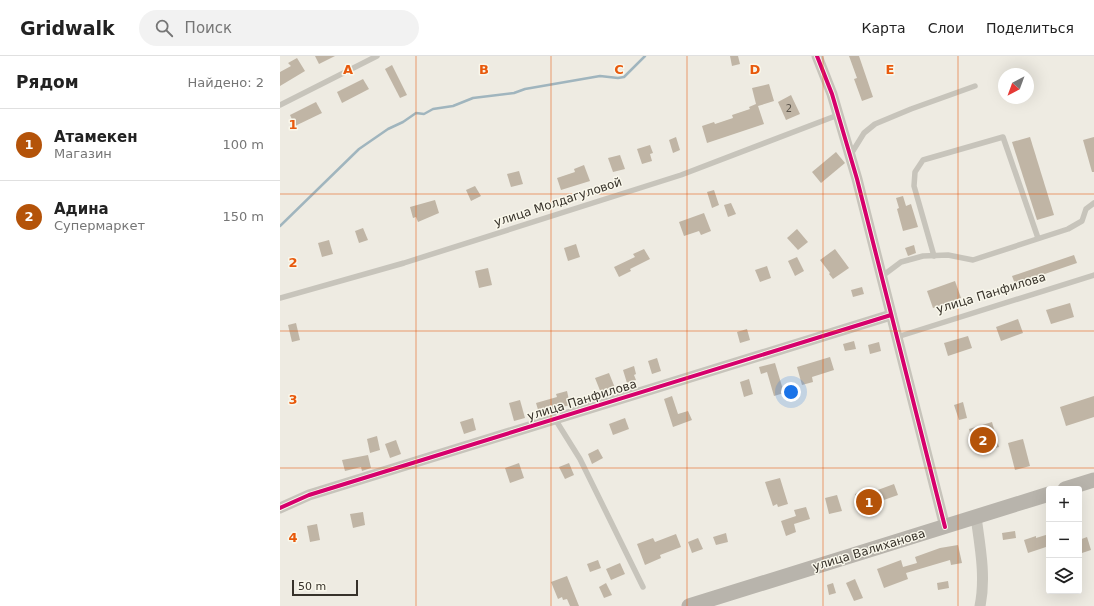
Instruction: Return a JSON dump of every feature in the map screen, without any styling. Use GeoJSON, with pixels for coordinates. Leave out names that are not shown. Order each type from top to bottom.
{"type":"FeatureCollection","features":[{"type":"Feature","properties":{"kind":"main road"},"geometry":{"type":"LineString","coordinates":[[1075,486],[1094,480]]}},
{"type":"Feature","properties":{"kind":"main road","name":"улица Валиханова"},"geometry":{"type":"LineString","coordinates":[[689,606],[1046,495]]}},
{"type":"Feature","properties":{"kind":"street"},"geometry":{"type":"LineString","coordinates":[[817,56],[832,94],[857,179],[944,527]]}},
{"type":"Feature","properties":{"kind":"street","name":"улица Панфилова"},"geometry":{"type":"LineString","coordinates":[[280,508],[309,495],[891,315]]}},
{"type":"Feature","properties":{"kind":"street"},"geometry":{"type":"LineString","coordinates":[[976,517],[982,568],[982,598],[980,606]]}},
{"type":"Feature","properties":{"kind":"lane"},"geometry":{"type":"LineString","coordinates":[[280,105],[377,56]]}},
{"type":"Feature","properties":{"kind":"lane"},"geometry":{"type":"LineString","coordinates":[[850,156],[864,133],[875,124],[911,109],[975,86]]}},
{"type":"Feature","properties":{"kind":"lane","name":"улица Молдагуловой"},"geometry":{"type":"LineString","coordinates":[[280,298],[404,263],[682,175],[838,115]]}},
{"type":"Feature","properties":{"kind":"lane"},"geometry":{"type":"LineString","coordinates":[[934,256],[914,186],[915,172],[923,160],[1003,137],[1038,238]]}},
{"type":"Feature","properties":{"kind":"lane"},"geometry":{"type":"LineString","coordinates":[[881,277],[901,262],[923,256],[948,255],[973,260],[1068,229],[1082,221],[1086,209],[1094,203]]}},
{"type":"Feature","properties":{"kind":"lane","name":"улица Панфилова"},"geometry":{"type":"LineString","coordinates":[[896,337],[1094,275]]}},
{"type":"Feature","properties":{"kind":"lane"},"geometry":{"type":"LineString","coordinates":[[555,419],[580,459],[643,587]]}},
{"type":"Feature","properties":{"kind":"building"},"geometry":{"type":"Polygon","coordinates":[[[315,56],[335,56],[319,64],[315,56]]]}},
{"type":"Feature","properties":{"kind":"building"},"geometry":{"type":"Polygon","coordinates":[[[730,56],[738,56],[740,64],[732,66],[730,56]]]}},
{"type":"Feature","properties":{"kind":"building"},"geometry":{"type":"Polygon","coordinates":[[[849,56],[859,56],[873,97],[862,101],[854,79],[857,78],[849,56]]]}},
{"type":"Feature","properties":{"kind":"building"},"geometry":{"type":"Polygon","coordinates":[[[297,58],[305,71],[280,86],[280,72],[291,66],[288,63],[297,58]]]}},
{"type":"Feature","properties":{"kind":"building"},"geometry":{"type":"Polygon","coordinates":[[[392,65],[407,95],[400,98],[385,69],[392,65]]]}},
{"type":"Feature","properties":{"kind":"building"},"geometry":{"type":"Polygon","coordinates":[[[363,79],[369,89],[342,103],[337,92],[363,79]]]}},
{"type":"Feature","properties":{"kind":"building"},"geometry":{"type":"Polygon","coordinates":[[[769,84],[774,101],[758,106],[764,124],[707,143],[702,126],[714,122],[715,124],[733,118],[732,115],[750,109],[749,107],[756,104],[752,88],[769,84]]]}},
{"type":"Feature","properties":{"kind":"building"},"geometry":{"type":"Polygon","coordinates":[[[791,95],[800,114],[786,120],[778,102],[791,95]]]}},
{"type":"Feature","properties":{"kind":"building"},"geometry":{"type":"Polygon","coordinates":[[[316,102],[322,113],[295,126],[290,115],[316,102]]]}},
{"type":"Feature","properties":{"kind":"building"},"geometry":{"type":"Polygon","coordinates":[[[676,137],[680,150],[673,153],[669,140],[676,137]]]}},
{"type":"Feature","properties":{"kind":"building"},"geometry":{"type":"Polygon","coordinates":[[[1030,137],[1054,215],[1037,220],[1012,142],[1030,137]]]}},
{"type":"Feature","properties":{"kind":"building"},"geometry":{"type":"Polygon","coordinates":[[[1094,137],[1094,172],[1092,172],[1083,140],[1094,137]]]}},
{"type":"Feature","properties":{"kind":"building"},"geometry":{"type":"Polygon","coordinates":[[[650,145],[653,153],[650,154],[652,161],[642,164],[637,149],[650,145]]]}},
{"type":"Feature","properties":{"kind":"building"},"geometry":{"type":"Polygon","coordinates":[[[836,152],[845,163],[821,183],[812,172],[836,152]]]}},
{"type":"Feature","properties":{"kind":"building"},"geometry":{"type":"Polygon","coordinates":[[[620,155],[625,169],[613,172],[608,158],[620,155]]]}},
{"type":"Feature","properties":{"kind":"building"},"geometry":{"type":"Polygon","coordinates":[[[584,165],[590,181],[561,190],[557,178],[575,172],[574,169],[584,165]]]}},
{"type":"Feature","properties":{"kind":"building"},"geometry":{"type":"Polygon","coordinates":[[[519,171],[523,184],[511,187],[507,174],[519,171]]]}},
{"type":"Feature","properties":{"kind":"building"},"geometry":{"type":"Polygon","coordinates":[[[475,186],[481,196],[471,201],[466,190],[475,186]]]}},
{"type":"Feature","properties":{"kind":"building"},"geometry":{"type":"Polygon","coordinates":[[[714,190],[719,205],[712,208],[707,192],[714,190]]]}},
{"type":"Feature","properties":{"kind":"building"},"geometry":{"type":"Polygon","coordinates":[[[903,196],[906,206],[911,204],[918,227],[903,231],[897,209],[899,208],[896,198],[903,196]]]}},
{"type":"Feature","properties":{"kind":"building"},"geometry":{"type":"Polygon","coordinates":[[[435,200],[439,213],[418,222],[416,217],[413,218],[410,207],[435,200]]]}},
{"type":"Feature","properties":{"kind":"building"},"geometry":{"type":"Polygon","coordinates":[[[731,203],[736,214],[728,217],[724,205],[731,203]]]}},
{"type":"Feature","properties":{"kind":"building"},"geometry":{"type":"Polygon","coordinates":[[[704,213],[711,231],[701,235],[699,231],[684,236],[679,222],[704,213]]]}},
{"type":"Feature","properties":{"kind":"building"},"geometry":{"type":"Polygon","coordinates":[[[363,228],[368,240],[359,243],[355,231],[363,228]]]}},
{"type":"Feature","properties":{"kind":"building"},"geometry":{"type":"Polygon","coordinates":[[[797,229],[808,242],[798,250],[787,238],[797,229]]]}},
{"type":"Feature","properties":{"kind":"building"},"geometry":{"type":"Polygon","coordinates":[[[329,240],[333,254],[322,257],[318,243],[329,240]]]}},
{"type":"Feature","properties":{"kind":"building"},"geometry":{"type":"Polygon","coordinates":[[[576,244],[580,257],[568,261],[564,248],[576,244]]]}},
{"type":"Feature","properties":{"kind":"building"},"geometry":{"type":"Polygon","coordinates":[[[914,245],[916,253],[908,256],[905,248],[914,245]]]}},
{"type":"Feature","properties":{"kind":"building"},"geometry":{"type":"Polygon","coordinates":[[[644,249],[650,259],[630,269],[631,271],[619,277],[614,267],[635,257],[633,254],[644,249]]]}},
{"type":"Feature","properties":{"kind":"building"},"geometry":{"type":"Polygon","coordinates":[[[835,249],[849,268],[833,279],[820,260],[835,249]]]}},
{"type":"Feature","properties":{"kind":"building"},"geometry":{"type":"Polygon","coordinates":[[[1074,255],[1077,263],[1015,284],[1012,276],[1074,255]]]}},
{"type":"Feature","properties":{"kind":"building"},"geometry":{"type":"Polygon","coordinates":[[[797,257],[804,271],[795,276],[788,261],[797,257]]]}},
{"type":"Feature","properties":{"kind":"building"},"geometry":{"type":"Polygon","coordinates":[[[767,266],[771,278],[760,282],[755,270],[767,266]]]}},
{"type":"Feature","properties":{"kind":"building"},"geometry":{"type":"Polygon","coordinates":[[[488,268],[492,285],[479,288],[475,271],[488,268]]]}},
{"type":"Feature","properties":{"kind":"building"},"geometry":{"type":"Polygon","coordinates":[[[955,281],[961,298],[933,308],[927,291],[955,281]]]}},
{"type":"Feature","properties":{"kind":"building"},"geometry":{"type":"Polygon","coordinates":[[[862,287],[864,294],[853,297],[851,290],[862,287]]]}},
{"type":"Feature","properties":{"kind":"building"},"geometry":{"type":"Polygon","coordinates":[[[1070,303],[1074,317],[1051,324],[1046,310],[1070,303]]]}},
{"type":"Feature","properties":{"kind":"building"},"geometry":{"type":"Polygon","coordinates":[[[1018,319],[1023,333],[1001,341],[996,327],[1018,319]]]}},
{"type":"Feature","properties":{"kind":"building"},"geometry":{"type":"Polygon","coordinates":[[[296,323],[300,340],[292,342],[288,325],[296,323]]]}},
{"type":"Feature","properties":{"kind":"building"},"geometry":{"type":"Polygon","coordinates":[[[747,329],[750,340],[740,343],[737,332],[747,329]]]}},
{"type":"Feature","properties":{"kind":"building"},"geometry":{"type":"Polygon","coordinates":[[[968,336],[972,348],[948,356],[944,343],[968,336]]]}},
{"type":"Feature","properties":{"kind":"building"},"geometry":{"type":"Polygon","coordinates":[[[854,341],[856,349],[845,351],[843,344],[854,341]]]}},
{"type":"Feature","properties":{"kind":"building"},"geometry":{"type":"Polygon","coordinates":[[[879,342],[881,351],[870,354],[868,345],[879,342]]]}},
{"type":"Feature","properties":{"kind":"building"},"geometry":{"type":"Polygon","coordinates":[[[830,357],[834,370],[812,377],[813,382],[802,385],[797,367],[830,357]]]}},
{"type":"Feature","properties":{"kind":"building"},"geometry":{"type":"Polygon","coordinates":[[[657,358],[661,371],[652,374],[648,361],[657,358]]]}},
{"type":"Feature","properties":{"kind":"building"},"geometry":{"type":"Polygon","coordinates":[[[775,363],[784,393],[774,396],[767,372],[761,374],[759,367],[775,363]]]}},
{"type":"Feature","properties":{"kind":"building"},"geometry":{"type":"Polygon","coordinates":[[[634,366],[636,374],[634,375],[636,380],[627,383],[623,370],[634,366]]]}},
{"type":"Feature","properties":{"kind":"building"},"geometry":{"type":"Polygon","coordinates":[[[609,373],[615,388],[601,393],[595,378],[609,373]]]}},
{"type":"Feature","properties":{"kind":"building"},"geometry":{"type":"Polygon","coordinates":[[[749,379],[753,394],[744,397],[740,382],[749,379]]]}},
{"type":"Feature","properties":{"kind":"building"},"geometry":{"type":"Polygon","coordinates":[[[567,391],[570,405],[539,413],[536,403],[557,397],[556,394],[567,391]]]}},
{"type":"Feature","properties":{"kind":"building"},"geometry":{"type":"Polygon","coordinates":[[[672,396],[678,414],[688,411],[692,420],[673,427],[664,399],[672,396]]]}},
{"type":"Feature","properties":{"kind":"building"},"geometry":{"type":"Polygon","coordinates":[[[1094,396],[1094,417],[1066,426],[1060,407],[1094,396]]]}},
{"type":"Feature","properties":{"kind":"building"},"geometry":{"type":"Polygon","coordinates":[[[520,400],[525,418],[514,421],[509,403],[520,400]]]}},
{"type":"Feature","properties":{"kind":"building"},"geometry":{"type":"Polygon","coordinates":[[[963,402],[967,418],[959,420],[954,405],[963,402]]]}},
{"type":"Feature","properties":{"kind":"building"},"geometry":{"type":"Polygon","coordinates":[[[473,418],[476,430],[464,434],[460,422],[473,418]]]}},
{"type":"Feature","properties":{"kind":"building"},"geometry":{"type":"Polygon","coordinates":[[[625,418],[629,429],[613,435],[609,424],[625,418]]]}},
{"type":"Feature","properties":{"kind":"building"},"geometry":{"type":"Polygon","coordinates":[[[992,422],[999,447],[976,453],[969,429],[992,422]]]}},
{"type":"Feature","properties":{"kind":"building"},"geometry":{"type":"Polygon","coordinates":[[[377,436],[380,450],[370,453],[367,439],[377,436]]]}},
{"type":"Feature","properties":{"kind":"building"},"geometry":{"type":"Polygon","coordinates":[[[1023,439],[1030,466],[1015,470],[1008,443],[1023,439]]]}},
{"type":"Feature","properties":{"kind":"building"},"geometry":{"type":"Polygon","coordinates":[[[396,440],[401,454],[390,458],[385,444],[396,440]]]}},
{"type":"Feature","properties":{"kind":"building"},"geometry":{"type":"Polygon","coordinates":[[[598,449],[603,458],[592,464],[588,454],[598,449]]]}},
{"type":"Feature","properties":{"kind":"building"},"geometry":{"type":"Polygon","coordinates":[[[368,455],[371,468],[362,471],[361,467],[345,471],[342,460],[368,455]]]}},
{"type":"Feature","properties":{"kind":"building"},"geometry":{"type":"Polygon","coordinates":[[[519,463],[524,478],[510,483],[505,468],[519,463]]]}},
{"type":"Feature","properties":{"kind":"building"},"geometry":{"type":"Polygon","coordinates":[[[569,463],[574,475],[565,479],[559,467],[569,463]]]}},
{"type":"Feature","properties":{"kind":"building"},"geometry":{"type":"Polygon","coordinates":[[[780,478],[788,504],[778,507],[777,504],[773,506],[765,482],[780,478]]]}},
{"type":"Feature","properties":{"kind":"building"},"geometry":{"type":"Polygon","coordinates":[[[894,484],[898,495],[878,502],[880,506],[862,512],[855,494],[874,488],[875,491],[894,484]]]}},
{"type":"Feature","properties":{"kind":"building"},"geometry":{"type":"Polygon","coordinates":[[[837,495],[842,511],[829,514],[825,498],[837,495]]]}},
{"type":"Feature","properties":{"kind":"building"},"geometry":{"type":"Polygon","coordinates":[[[806,507],[810,519],[794,524],[796,532],[786,536],[781,521],[796,516],[794,510],[806,507]]]}},
{"type":"Feature","properties":{"kind":"building"},"geometry":{"type":"Polygon","coordinates":[[[363,512],[365,525],[353,528],[350,514],[363,512]]]}},
{"type":"Feature","properties":{"kind":"building"},"geometry":{"type":"Polygon","coordinates":[[[317,524],[320,540],[310,542],[307,526],[317,524]]]}},
{"type":"Feature","properties":{"kind":"building"},"geometry":{"type":"Polygon","coordinates":[[[1015,531],[1016,538],[1003,540],[1002,533],[1015,531]]]}},
{"type":"Feature","properties":{"kind":"building"},"geometry":{"type":"Polygon","coordinates":[[[726,533],[728,542],[716,545],[713,537],[726,533]]]}},
{"type":"Feature","properties":{"kind":"building"},"geometry":{"type":"Polygon","coordinates":[[[676,534],[681,547],[660,555],[661,558],[645,565],[637,544],[653,538],[655,542],[676,534]]]}},
{"type":"Feature","properties":{"kind":"building"},"geometry":{"type":"Polygon","coordinates":[[[1046,535],[1046,547],[1028,553],[1024,540],[1036,536],[1036,538],[1046,535]]]}},
{"type":"Feature","properties":{"kind":"building"},"geometry":{"type":"Polygon","coordinates":[[[1087,537],[1091,550],[1082,553],[1082,539],[1087,537]]]}},
{"type":"Feature","properties":{"kind":"building"},"geometry":{"type":"Polygon","coordinates":[[[698,538],[703,549],[692,553],[688,542],[698,538]]]}},
{"type":"Feature","properties":{"kind":"building"},"geometry":{"type":"Polygon","coordinates":[[[958,545],[962,563],[951,565],[950,560],[906,573],[908,579],[884,588],[877,569],[901,560],[903,567],[917,563],[915,557],[940,548],[958,545]]]}},
{"type":"Feature","properties":{"kind":"building"},"geometry":{"type":"Polygon","coordinates":[[[598,560],[601,568],[590,572],[587,564],[598,560]]]}},
{"type":"Feature","properties":{"kind":"building"},"geometry":{"type":"Polygon","coordinates":[[[620,563],[625,574],[611,580],[606,569],[620,563]]]}},
{"type":"Feature","properties":{"kind":"building"},"geometry":{"type":"Polygon","coordinates":[[[567,576],[579,606],[570,606],[567,599],[563,600],[562,597],[558,599],[551,582],[567,576]]]}},
{"type":"Feature","properties":{"kind":"building"},"geometry":{"type":"Polygon","coordinates":[[[855,579],[863,598],[854,601],[846,583],[855,579]]]}},
{"type":"Feature","properties":{"kind":"building"},"geometry":{"type":"Polygon","coordinates":[[[948,581],[949,588],[938,590],[937,583],[948,581]]]}},
{"type":"Feature","properties":{"kind":"building"},"geometry":{"type":"Polygon","coordinates":[[[606,583],[612,595],[604,598],[599,587],[606,583]]]}},
{"type":"Feature","properties":{"kind":"building"},"geometry":{"type":"Polygon","coordinates":[[[833,583],[836,593],[829,595],[827,585],[833,583]]]}},
{"type":"Feature","properties":{"kind":"waterway"},"geometry":{"type":"LineString","coordinates":[[280,226],[359,149],[388,129],[403,122],[416,113],[424,114],[433,109],[453,106],[473,98],[514,93],[525,89],[600,76],[618,78],[624,77],[645,56]]}},
{"type":"Feature","properties":{"kind":"cycle path"},"geometry":{"type":"LineString","coordinates":[[817,56],[832,94],[857,179],[945,527]]}},
{"type":"Feature","properties":{"kind":"cycle path"},"geometry":{"type":"LineString","coordinates":[[280,508],[309,495],[891,315]]}},
{"type":"Feature","properties":{"kind":"place","name":"Адина"},"geometry":{"type":"Point","coordinates":[983,440]}},
{"type":"Feature","properties":{"kind":"place","name":"Атамекен"},"geometry":{"type":"Point","coordinates":[869,502]}}]}
